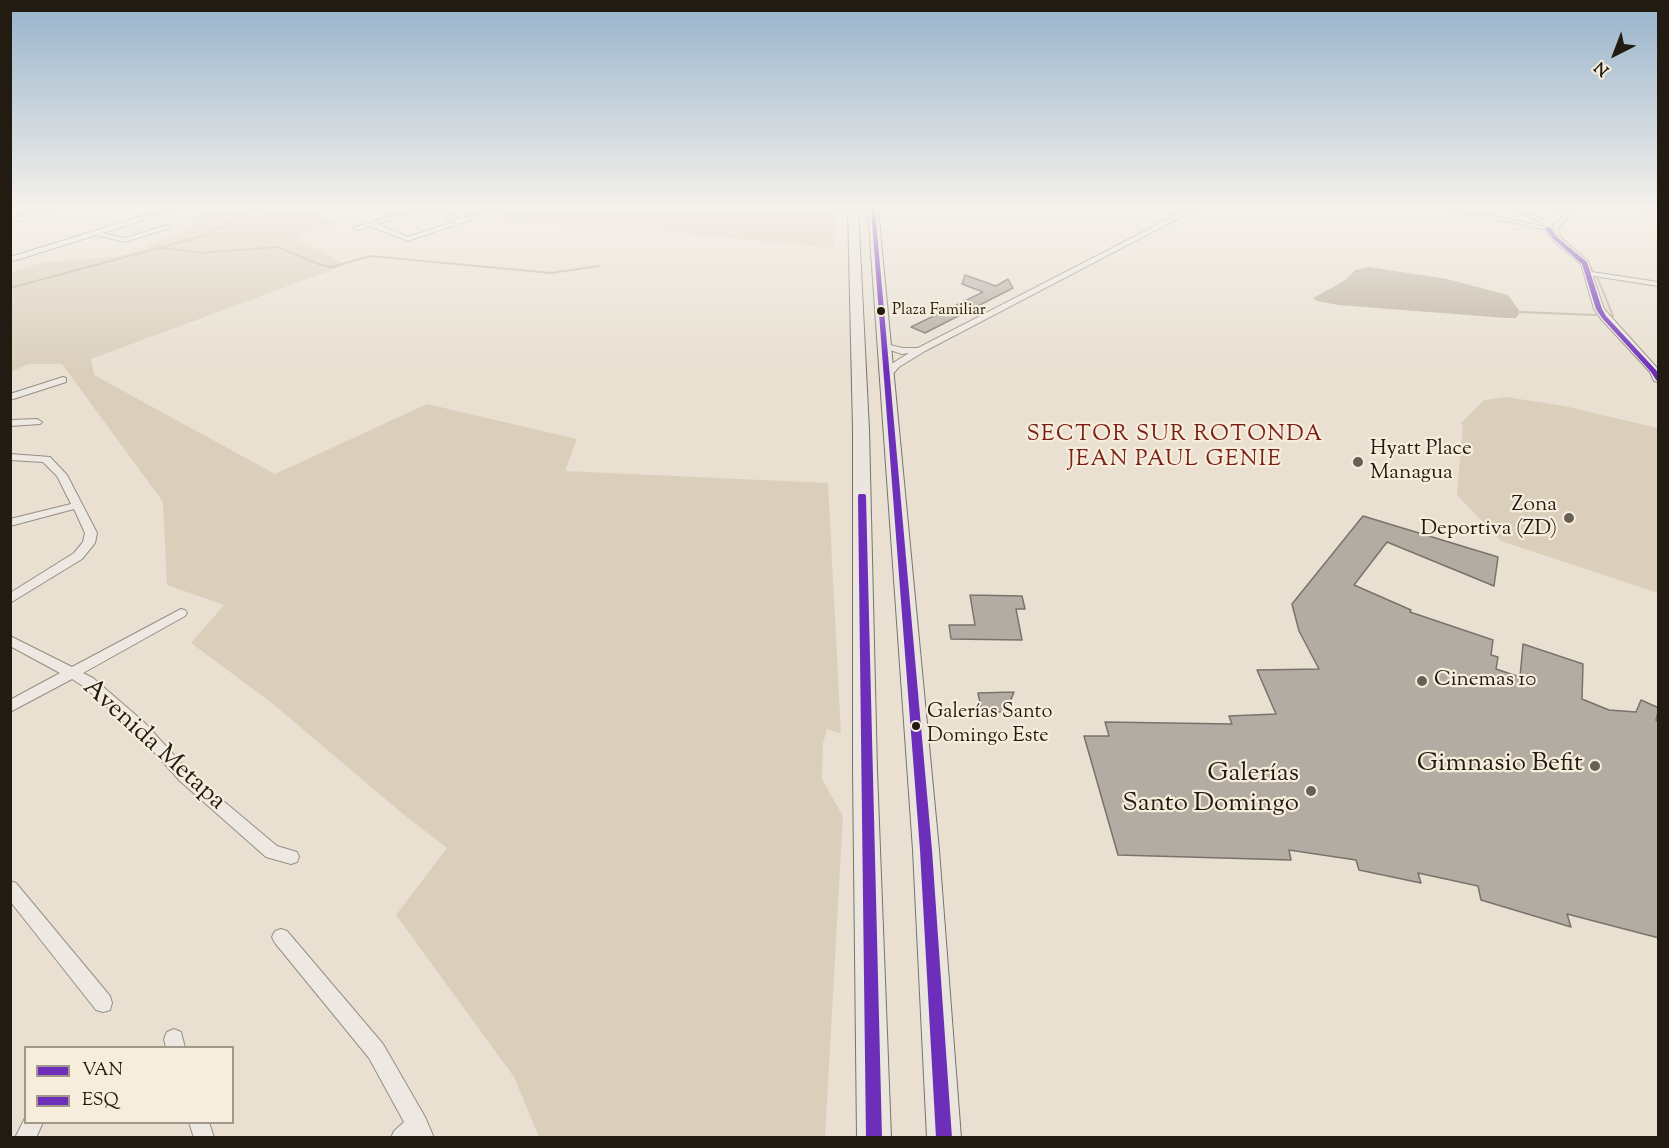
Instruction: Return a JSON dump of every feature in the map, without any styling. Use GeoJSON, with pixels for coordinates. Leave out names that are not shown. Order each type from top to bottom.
{"type":"FeatureCollection","features":[{"type":"Feature","properties":{"kind":"highway"},"geometry":{"type":"LineString","coordinates":[[855,263],[861,430],[865,771],[874,1137]]}},
{"type":"Feature","properties":{"kind":"highway"},"geometry":{"type":"LineString","coordinates":[[877,263],[926,850],[944,1137]]}},
{"type":"Feature","properties":{"kind":"street"},"geometry":{"type":"LineString","coordinates":[[886,376],[896,365],[922,349],[1089,263]]}},
{"type":"Feature","properties":{"kind":"street"},"geometry":{"type":"LineString","coordinates":[[1584,263],[1604,317],[1659,379]]}},
{"type":"Feature","properties":{"kind":"street"},"geometry":{"type":"LineString","coordinates":[[1588,273],[1659,284]]}},
{"type":"Feature","properties":{"kind":"street"},"geometry":{"type":"LineString","coordinates":[[884,345],[902,351],[922,349]]}},
{"type":"Feature","properties":{"kind":"street"},"geometry":{"type":"LineString","coordinates":[[10,397],[63,380]]}},
{"type":"Feature","properties":{"kind":"street"},"geometry":{"type":"LineString","coordinates":[[10,423],[37,422]]}},
{"type":"Feature","properties":{"kind":"street"},"geometry":{"type":"LineString","coordinates":[[10,457],[46,459],[62,475],[91,533],[89,543],[78,556],[10,599]]}},
{"type":"Feature","properties":{"kind":"street"},"geometry":{"type":"LineString","coordinates":[[10,523],[78,505]]}},
{"type":"Feature","properties":{"kind":"street"},"geometry":{"type":"LineString","coordinates":[[10,707],[181,613]]}},
{"type":"Feature","properties":{"kind":"street","name":"Avenida Metapa"},"geometry":{"type":"LineString","coordinates":[[10,640],[88,682],[140,727],[185,777],[272,852],[291,857]]}},
{"type":"Feature","properties":{"kind":"street"},"geometry":{"type":"LineString","coordinates":[[10,888],[102,1003]]}},
{"type":"Feature","properties":{"kind":"street"},"geometry":{"type":"LineString","coordinates":[[281,937],[376,1051],[421,1131],[401,1137]]}},
{"type":"Feature","properties":{"kind":"shaded area"},"geometry":{"type":"Polygon","coordinates":[[[42,263],[341,263],[345,265],[91,359],[94,375],[275,474],[427,404],[577,439],[565,471],[828,483],[841,734],[827,729],[823,743],[822,779],[843,816],[825,1137],[539,1137],[514,1077],[396,915],[447,848],[403,814],[273,704],[191,643],[224,605],[167,585],[163,502],[62,364],[28,364],[11,372],[11,272],[42,263]]]}},
{"type":"Feature","properties":{"kind":"shaded area"},"geometry":{"type":"Polygon","coordinates":[[[1369,267],[1447,279],[1508,295],[1520,312],[1516,318],[1506,318],[1338,305],[1317,301],[1313,298],[1344,281],[1355,270],[1369,267]]]}},
{"type":"Feature","properties":{"kind":"shaded area","name":"Zona Deportiva (ZD)"},"geometry":{"type":"Polygon","coordinates":[[[1506,397],[1564,406],[1658,428],[1658,593],[1501,541],[1457,495],[1463,425],[1460,424],[1484,400],[1506,397]]]}},
{"type":"Feature","properties":{"kind":"building","name":"Plaza Familiar"},"geometry":{"type":"Polygon","coordinates":[[[965,275],[996,286],[1008,279],[1013,288],[925,333],[911,327],[983,292],[962,284],[965,275]]]}},
{"type":"Feature","properties":{"kind":"building","name":"Galerías Santo Domingo"},"geometry":{"type":"Polygon","coordinates":[[[1363,516],[1498,557],[1494,586],[1387,542],[1354,585],[1411,610],[1410,612],[1493,640],[1491,655],[1498,657],[1496,669],[1520,677],[1523,644],[1583,664],[1582,699],[1609,710],[1636,712],[1641,700],[1659,708],[1656,720],[1659,723],[1659,938],[1567,914],[1571,927],[1481,900],[1478,886],[1418,873],[1421,883],[1359,870],[1356,860],[1289,850],[1291,860],[1118,855],[1084,736],[1109,736],[1105,722],[1232,724],[1229,716],[1276,714],[1257,670],[1319,669],[1299,631],[1292,604],[1363,516]]]}},
{"type":"Feature","properties":{"kind":"building"},"geometry":{"type":"Polygon","coordinates":[[[970,595],[1022,596],[1025,609],[1016,609],[1022,640],[951,639],[949,625],[975,625],[970,595]]]}},
{"type":"Feature","properties":{"kind":"building"},"geometry":{"type":"Polygon","coordinates":[[[1014,692],[1006,712],[982,712],[978,693],[1014,692]]]}},
{"type":"Feature","properties":{"kind":"waterway"},"geometry":{"type":"LineString","coordinates":[[10,288],[104,263]]}},
{"type":"Feature","properties":{"kind":"waterway"},"geometry":{"type":"LineString","coordinates":[[315,263],[332,267],[347,263]]}},
{"type":"Feature","properties":{"kind":"waterway"},"geometry":{"type":"LineString","coordinates":[[440,263],[551,273],[599,266]]}},
{"type":"Feature","properties":{"kind":"waterway"},"geometry":{"type":"LineString","coordinates":[[1587,263],[1594,273]]}},
{"type":"Feature","properties":{"kind":"waterway"},"geometry":{"type":"LineString","coordinates":[[1598,279],[1613,316],[1609,316]]}},
{"type":"Feature","properties":{"kind":"waterway"},"geometry":{"type":"LineString","coordinates":[[1520,312],[1596,315]]}},
{"type":"Feature","properties":{"kind":"transit line","name":"VAN"},"geometry":{"type":"LineString","coordinates":[[877,263],[926,850],[944,1138]]}},
{"type":"Feature","properties":{"kind":"transit line","name":"ESQ"},"geometry":{"type":"LineString","coordinates":[[1584,263],[1599,309],[1604,317],[1654,371],[1658,379]]}},
{"type":"Feature","properties":{"kind":"transit line","name":"VAN"},"geometry":{"type":"LineString","coordinates":[[862,496],[874,1138]]}},
{"type":"Feature","properties":{"kind":"place","name":"Plaza Familiar"},"geometry":{"type":"Point","coordinates":[881,311]}},
{"type":"Feature","properties":{"kind":"place","name":"Hyatt Place Managua"},"geometry":{"type":"Point","coordinates":[1358,462]}},
{"type":"Feature","properties":{"kind":"place","name":"Zona Deportiva (ZD)"},"geometry":{"type":"Point","coordinates":[1569,518]}},
{"type":"Feature","properties":{"kind":"place","name":"Cinemas 10"},"geometry":{"type":"Point","coordinates":[1422,681]}},
{"type":"Feature","properties":{"kind":"place","name":"Galerías Santo Domingo Este"},"geometry":{"type":"Point","coordinates":[916,726]}},
{"type":"Feature","properties":{"kind":"place","name":"Gimnasio Befit"},"geometry":{"type":"Point","coordinates":[1595,766]}},
{"type":"Feature","properties":{"kind":"place","name":"Galerías Santo Domingo"},"geometry":{"type":"Point","coordinates":[1311,791]}},
{"type":"Feature","properties":{"kind":"district","name":"SECTOR SUR ROTONDA JEAN PAUL GENIE"},"geometry":{"type":"Point","coordinates":[1175,449]}}]}
